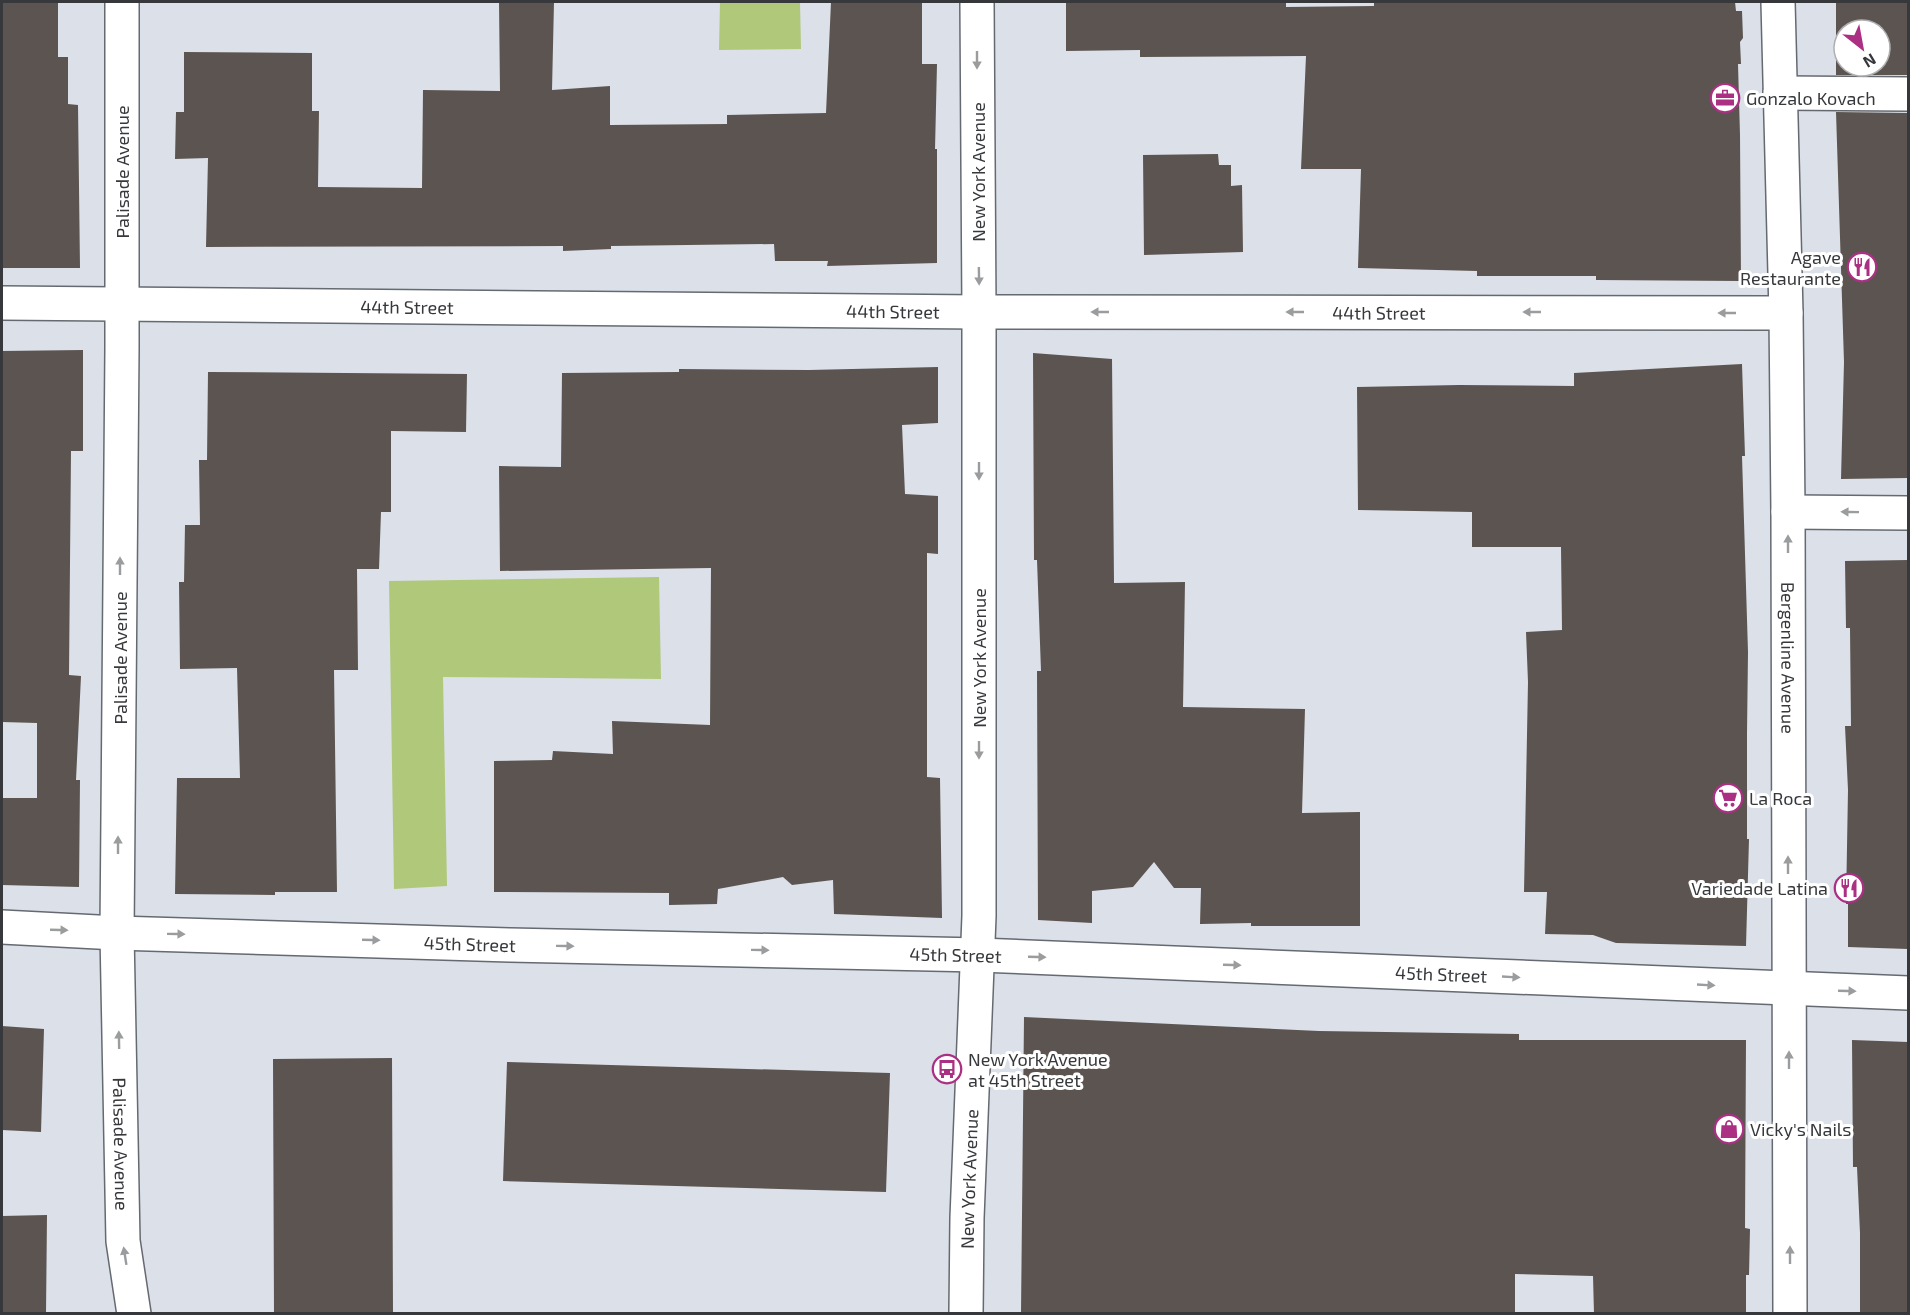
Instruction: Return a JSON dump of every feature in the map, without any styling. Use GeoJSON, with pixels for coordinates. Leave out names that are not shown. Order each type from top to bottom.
{"type":"FeatureCollection","features":[{"type":"Feature","properties":{"kind":"street","name":"Palisade Avenue"},"geometry":{"type":"LineString","coordinates":[[122,2],[117,933],[123,1241],[134,1314]]}},
{"type":"Feature","properties":{"kind":"street","name":"New York Avenue"},"geometry":{"type":"LineString","coordinates":[[966,1314],[967,1218],[979,955],[977,2]]}},
{"type":"Feature","properties":{"kind":"street","name":"Bergenline Avenue"},"geometry":{"type":"LineString","coordinates":[[1778,2],[1786,313],[1788,512],[1790,1314]]}},
{"type":"Feature","properties":{"kind":"street"},"geometry":{"type":"LineString","coordinates":[[1780,93],[1908,94]]}},
{"type":"Feature","properties":{"kind":"street","name":"44th Street"},"geometry":{"type":"LineString","coordinates":[[2,303],[979,312],[1786,313]]}},
{"type":"Feature","properties":{"kind":"street"},"geometry":{"type":"LineString","coordinates":[[1788,512],[1908,513]]}},
{"type":"Feature","properties":{"kind":"street","name":"45th Street"},"geometry":{"type":"LineString","coordinates":[[2,927],[117,933],[522,945],[979,955],[1908,993]]}},
{"type":"Feature","properties":{"kind":"green space"},"geometry":{"type":"Polygon","coordinates":[[[720,2],[800,2],[801,49],[719,50],[720,2]]]}},
{"type":"Feature","properties":{"kind":"green space"},"geometry":{"type":"Polygon","coordinates":[[[659,577],[661,679],[443,677],[447,886],[394,889],[389,581],[659,577]]]}},
{"type":"Feature","properties":{"kind":"building"},"geometry":{"type":"Polygon","coordinates":[[[2,2],[58,2],[58,57],[68,57],[68,104],[78,105],[80,268],[2,268],[2,2]]]}},
{"type":"Feature","properties":{"kind":"building"},"geometry":{"type":"Polygon","coordinates":[[[499,2],[554,2],[552,90],[610,86],[610,125],[727,124],[727,115],[826,113],[831,2],[922,2],[922,64],[937,64],[935,149],[937,149],[937,263],[827,266],[828,261],[775,261],[774,244],[611,246],[611,249],[563,251],[563,246],[206,247],[208,158],[175,159],[176,112],[184,112],[184,52],[312,53],[312,111],[319,111],[318,187],[422,188],[423,90],[500,91],[499,2]]]}},
{"type":"Feature","properties":{"kind":"building"},"geometry":{"type":"Polygon","coordinates":[[[1066,2],[1286,2],[1286,7],[1374,6],[1374,2],[1735,2],[1736,11],[1742,11],[1743,38],[1740,42],[1741,64],[1738,64],[1741,281],[1596,280],[1596,276],[1477,276],[1477,271],[1358,268],[1361,169],[1301,169],[1306,56],[1140,57],[1140,50],[1066,51],[1066,2]]]}},
{"type":"Feature","properties":{"kind":"building"},"geometry":{"type":"Polygon","coordinates":[[[1836,2],[1908,2],[1908,75],[1892,75],[1892,18],[1836,18],[1836,2]]]}},
{"type":"Feature","properties":{"kind":"building"},"geometry":{"type":"Polygon","coordinates":[[[1836,112],[1908,113],[1908,478],[1841,479],[1844,362],[1836,112]]]}},
{"type":"Feature","properties":{"kind":"building"},"geometry":{"type":"Polygon","coordinates":[[[1218,154],[1219,165],[1231,165],[1231,186],[1242,185],[1243,252],[1144,255],[1143,155],[1218,154]]]}},
{"type":"Feature","properties":{"kind":"building"},"geometry":{"type":"Polygon","coordinates":[[[83,350],[83,451],[71,451],[69,675],[81,676],[76,780],[80,780],[79,887],[2,885],[2,798],[37,798],[37,723],[2,722],[2,351],[83,350]]]}},
{"type":"Feature","properties":{"kind":"building"},"geometry":{"type":"Polygon","coordinates":[[[1033,353],[1112,359],[1114,583],[1185,582],[1183,707],[1305,709],[1302,813],[1360,812],[1360,926],[1200,924],[1201,888],[1174,888],[1154,862],[1133,887],[1092,891],[1092,923],[1038,920],[1037,671],[1041,671],[1037,560],[1034,560],[1033,353]]]}},
{"type":"Feature","properties":{"kind":"building"},"geometry":{"type":"Polygon","coordinates":[[[1742,364],[1745,456],[1742,456],[1748,652],[1747,839],[1749,839],[1746,946],[1616,943],[1593,935],[1545,934],[1547,892],[1524,892],[1528,682],[1526,632],[1562,630],[1561,547],[1472,547],[1472,512],[1358,510],[1357,387],[1574,386],[1574,373],[1742,364]]]}},
{"type":"Feature","properties":{"kind":"building"},"geometry":{"type":"Polygon","coordinates":[[[938,367],[938,423],[902,425],[905,494],[938,496],[938,554],[927,553],[927,777],[940,778],[942,918],[834,914],[833,880],[792,885],[783,877],[718,889],[717,904],[669,905],[669,893],[494,892],[494,761],[552,760],[553,751],[613,754],[612,721],[710,725],[711,568],[500,571],[499,466],[561,467],[562,373],[679,372],[679,369],[809,370],[938,367]]]}},
{"type":"Feature","properties":{"kind":"building"},"geometry":{"type":"Polygon","coordinates":[[[208,372],[467,374],[466,432],[391,431],[391,512],[381,512],[379,569],[357,569],[358,670],[334,670],[337,892],[275,892],[275,895],[175,894],[177,778],[240,778],[237,668],[180,669],[179,582],[184,582],[185,525],[200,525],[199,460],[207,460],[208,372]]]}},
{"type":"Feature","properties":{"kind":"building"},"geometry":{"type":"Polygon","coordinates":[[[1908,560],[1908,949],[1848,947],[1848,904],[1846,904],[1848,790],[1845,726],[1851,726],[1850,628],[1846,628],[1845,561],[1908,560]]]}},
{"type":"Feature","properties":{"kind":"building"},"geometry":{"type":"Polygon","coordinates":[[[1024,1017],[1319,1031],[1519,1034],[1519,1040],[1746,1040],[1745,1228],[1750,1229],[1749,1275],[1746,1275],[1746,1314],[1594,1314],[1593,1276],[1515,1274],[1515,1314],[1021,1314],[1024,1017]]]}},
{"type":"Feature","properties":{"kind":"building"},"geometry":{"type":"Polygon","coordinates":[[[2,1026],[44,1029],[41,1132],[2,1130],[2,1026]]]}},
{"type":"Feature","properties":{"kind":"building"},"geometry":{"type":"Polygon","coordinates":[[[1852,1040],[1908,1042],[1908,1314],[1860,1314],[1857,1167],[1853,1167],[1852,1040]]]}},
{"type":"Feature","properties":{"kind":"building"},"geometry":{"type":"Polygon","coordinates":[[[392,1058],[393,1314],[274,1314],[273,1059],[392,1058]]]}},
{"type":"Feature","properties":{"kind":"building"},"geometry":{"type":"Polygon","coordinates":[[[507,1062],[890,1073],[886,1192],[503,1181],[507,1062]]]}},
{"type":"Feature","properties":{"kind":"building"},"geometry":{"type":"Polygon","coordinates":[[[47,1215],[46,1314],[2,1314],[2,1216],[47,1215]]]}},
{"type":"Feature","properties":{"kind":"place","name":"Gonzalo Kovach"},"geometry":{"type":"Point","coordinates":[1725,98]}},
{"type":"Feature","properties":{"kind":"place","name":"Agave Restaurante"},"geometry":{"type":"Point","coordinates":[1862,267]}},
{"type":"Feature","properties":{"kind":"place","name":"La Roca"},"geometry":{"type":"Point","coordinates":[1728,798]}},
{"type":"Feature","properties":{"kind":"place","name":"Variedade Latina"},"geometry":{"type":"Point","coordinates":[1849,888]}},
{"type":"Feature","properties":{"kind":"place","name":"New York Avenue at 45th Street"},"geometry":{"type":"Point","coordinates":[947,1069]}},
{"type":"Feature","properties":{"kind":"place","name":"Vicky's Nails"},"geometry":{"type":"Point","coordinates":[1729,1129]}}]}
